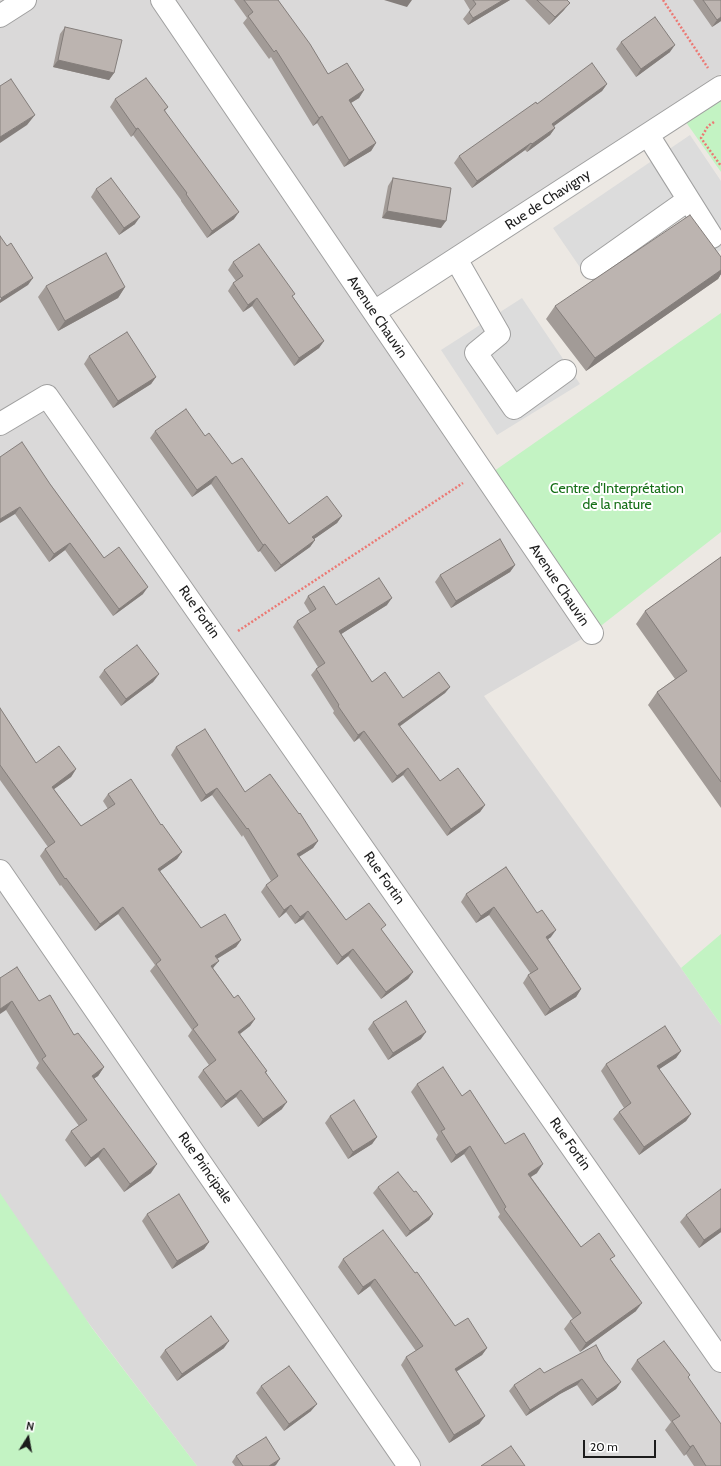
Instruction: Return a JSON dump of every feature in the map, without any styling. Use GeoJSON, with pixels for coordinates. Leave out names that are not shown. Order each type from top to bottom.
{"type":"FeatureCollection","features":[{"type":"Feature","properties":{"kind":"street"},"geometry":{"type":"LineString","coordinates":[[0,16],[25,0]]}},
{"type":"Feature","properties":{"kind":"street","name":"Avenue Chauvin"},"geometry":{"type":"LineString","coordinates":[[162,0],[592,633]]}},
{"type":"Feature","properties":{"kind":"street","name":"Rue de Chavigny"},"geometry":{"type":"LineString","coordinates":[[374,312],[648,135],[716,79]]}},
{"type":"Feature","properties":{"kind":"street"},"geometry":{"type":"LineString","coordinates":[[648,135],[712,237]]}},
{"type":"Feature","properties":{"kind":"street"},"geometry":{"type":"LineString","coordinates":[[592,268],[688,200]]}},
{"type":"Feature","properties":{"kind":"street"},"geometry":{"type":"LineString","coordinates":[[456,259],[499,334],[476,353],[514,408],[565,371]]}},
{"type":"Feature","properties":{"kind":"street","name":"Rue Fortin"},"geometry":{"type":"LineString","coordinates":[[0,424],[48,396],[721,1361]]}},
{"type":"Feature","properties":{"kind":"street","name":"Rue Principale"},"geometry":{"type":"LineString","coordinates":[[0,871],[409,1466]]}},
{"type":"Feature","properties":{"kind":"path"},"geometry":{"type":"LineString","coordinates":[[664,0],[716,79]]}},
{"type":"Feature","properties":{"kind":"path"},"geometry":{"type":"LineString","coordinates":[[717,119],[708,126],[701,138],[721,166]]}},
{"type":"Feature","properties":{"kind":"path"},"geometry":{"type":"LineString","coordinates":[[220,642],[482,471]]}},
{"type":"Feature","properties":{"kind":"shaded area"},"geometry":{"type":"Polygon","coordinates":[[[0,0],[721,0],[721,74],[714,77],[710,94],[374,312],[592,633],[484,696],[721,1025],[721,1466],[197,1466],[81,1313],[0,1194],[0,0]]]}},
{"type":"Feature","properties":{"kind":"shaded area"},"geometry":{"type":"Polygon","coordinates":[[[690,135],[721,181],[721,250],[711,256],[683,215],[588,279],[553,228],[690,135]]]}},
{"type":"Feature","properties":{"kind":"shaded area"},"geometry":{"type":"Polygon","coordinates":[[[522,298],[580,384],[497,435],[441,350],[522,298]]]}},
{"type":"Feature","properties":{"kind":"green space"},"geometry":{"type":"Polygon","coordinates":[[[721,92],[721,172],[683,118],[721,92]]]}},
{"type":"Feature","properties":{"kind":"green space","name":"Centre d'Interprétation de la nature"},"geometry":{"type":"Polygon","coordinates":[[[721,313],[721,532],[593,632],[487,476],[721,313]]]}},
{"type":"Feature","properties":{"kind":"green space"},"geometry":{"type":"Polygon","coordinates":[[[721,934],[721,1025],[681,968],[721,934]]]}},
{"type":"Feature","properties":{"kind":"green space"},"geometry":{"type":"Polygon","coordinates":[[[0,1193],[92,1328],[197,1466],[0,1466],[0,1193]]]}},
{"type":"Feature","properties":{"kind":"building"},"geometry":{"type":"Polygon","coordinates":[[[244,0],[278,0],[310,44],[328,74],[347,63],[364,90],[349,100],[376,143],[349,160],[322,116],[319,118],[276,50],[274,52],[248,16],[253,12],[244,0]]]}},
{"type":"Feature","properties":{"kind":"building"},"geometry":{"type":"Polygon","coordinates":[[[473,0],[503,0],[473,18],[469,12],[476,4],[473,0]]]}},
{"type":"Feature","properties":{"kind":"building"},"geometry":{"type":"Polygon","coordinates":[[[537,0],[567,0],[570,3],[555,17],[537,0]]]}},
{"type":"Feature","properties":{"kind":"building"},"geometry":{"type":"Polygon","coordinates":[[[703,0],[721,0],[721,17],[717,20],[703,0]]]}},
{"type":"Feature","properties":{"kind":"building"},"geometry":{"type":"Polygon","coordinates":[[[655,17],[675,45],[641,69],[621,42],[655,17]]]}},
{"type":"Feature","properties":{"kind":"building"},"geometry":{"type":"Polygon","coordinates":[[[65,27],[122,40],[114,73],[58,60],[65,27]]]}},
{"type":"Feature","properties":{"kind":"building"},"geometry":{"type":"Polygon","coordinates":[[[592,63],[607,84],[552,124],[555,128],[477,181],[459,156],[536,102],[537,104],[592,63]]]}},
{"type":"Feature","properties":{"kind":"building"},"geometry":{"type":"Polygon","coordinates":[[[146,78],[168,107],[164,110],[239,212],[212,231],[186,194],[187,193],[138,128],[136,129],[115,99],[146,78]]]}},
{"type":"Feature","properties":{"kind":"building"},"geometry":{"type":"Polygon","coordinates":[[[11,79],[35,115],[0,137],[0,86],[11,79]]]}},
{"type":"Feature","properties":{"kind":"building"},"geometry":{"type":"Polygon","coordinates":[[[111,178],[140,217],[124,228],[96,189],[111,178]]]}},
{"type":"Feature","properties":{"kind":"building"},"geometry":{"type":"Polygon","coordinates":[[[393,178],[451,188],[446,221],[387,211],[393,178]]]}},
{"type":"Feature","properties":{"kind":"building"},"geometry":{"type":"Polygon","coordinates":[[[690,215],[721,257],[721,270],[595,358],[555,306],[690,215]]]}},
{"type":"Feature","properties":{"kind":"building"},"geometry":{"type":"Polygon","coordinates":[[[0,236],[7,246],[11,243],[33,278],[1,298],[0,296],[0,236]]]}},
{"type":"Feature","properties":{"kind":"building"},"geometry":{"type":"Polygon","coordinates":[[[259,244],[295,294],[292,296],[324,341],[299,358],[257,298],[248,305],[233,283],[243,276],[233,262],[259,244]]]}},
{"type":"Feature","properties":{"kind":"building"},"geometry":{"type":"Polygon","coordinates":[[[106,253],[125,287],[65,321],[46,286],[106,253]]]}},
{"type":"Feature","properties":{"kind":"building"},"geometry":{"type":"Polygon","coordinates":[[[127,332],[156,377],[118,401],[89,356],[127,332]]]}},
{"type":"Feature","properties":{"kind":"building"},"geometry":{"type":"Polygon","coordinates":[[[186,409],[205,436],[209,433],[232,464],[242,458],[289,524],[327,496],[342,516],[312,537],[315,540],[281,565],[265,544],[263,545],[216,476],[197,490],[155,431],[186,409]]]}},
{"type":"Feature","properties":{"kind":"building"},"geometry":{"type":"Polygon","coordinates":[[[22,442],[50,484],[104,558],[119,547],[148,587],[119,609],[70,543],[54,554],[20,507],[0,519],[0,457],[22,442]]]}},
{"type":"Feature","properties":{"kind":"building"},"geometry":{"type":"Polygon","coordinates":[[[500,539],[515,565],[456,601],[440,575],[500,539]]]}},
{"type":"Feature","properties":{"kind":"building"},"geometry":{"type":"Polygon","coordinates":[[[721,557],[721,782],[657,692],[687,671],[645,611],[721,557]]]}},
{"type":"Feature","properties":{"kind":"building"},"geometry":{"type":"Polygon","coordinates":[[[379,578],[392,598],[339,631],[372,682],[385,672],[403,698],[439,672],[450,687],[398,724],[440,781],[458,768],[485,805],[451,829],[408,768],[397,776],[364,731],[358,735],[338,706],[339,705],[316,669],[325,663],[297,621],[316,609],[308,596],[324,586],[336,605],[379,578]]]}},
{"type":"Feature","properties":{"kind":"building"},"geometry":{"type":"Polygon","coordinates":[[[137,645],[159,674],[126,699],[104,670],[137,645]]]}},
{"type":"Feature","properties":{"kind":"building"},"geometry":{"type":"Polygon","coordinates":[[[0,708],[36,763],[59,746],[76,769],[52,787],[81,826],[115,804],[108,794],[131,779],[161,825],[162,824],[182,852],[158,869],[201,928],[225,914],[241,940],[215,956],[219,961],[211,966],[234,998],[238,995],[255,1019],[238,1032],[267,1071],[265,1072],[287,1102],[263,1119],[241,1090],[226,1101],[203,1070],[216,1060],[193,1029],[198,1025],[156,964],[161,960],[123,907],[100,924],[66,878],[65,879],[45,849],[55,842],[0,765],[0,708]]]}},
{"type":"Feature","properties":{"kind":"building"},"geometry":{"type":"Polygon","coordinates":[[[205,729],[245,792],[270,774],[299,814],[300,813],[318,841],[297,854],[346,920],[369,903],[386,925],[381,929],[413,972],[386,992],[353,949],[342,957],[308,911],[300,917],[291,905],[284,910],[266,885],[278,876],[248,828],[247,829],[217,788],[206,795],[176,747],[205,729]]]}},
{"type":"Feature","properties":{"kind":"building"},"geometry":{"type":"Polygon","coordinates":[[[506,867],[537,913],[542,910],[556,930],[546,937],[581,989],[550,1009],[528,975],[538,969],[494,907],[481,916],[466,894],[506,867]]]}},
{"type":"Feature","properties":{"kind":"building"},"geometry":{"type":"Polygon","coordinates":[[[17,967],[39,1001],[50,995],[74,1035],[78,1033],[104,1067],[92,1076],[157,1164],[130,1184],[104,1148],[91,1158],[71,1131],[87,1120],[42,1059],[46,1056],[12,1001],[0,1009],[0,978],[17,967]]]}},
{"type":"Feature","properties":{"kind":"building"},"geometry":{"type":"Polygon","coordinates":[[[406,1001],[426,1032],[393,1053],[373,1022],[406,1001]]]}},
{"type":"Feature","properties":{"kind":"building"},"geometry":{"type":"Polygon","coordinates":[[[665,1026],[681,1051],[657,1066],[691,1114],[644,1147],[619,1112],[631,1103],[606,1064],[665,1026]]]}},
{"type":"Feature","properties":{"kind":"building"},"geometry":{"type":"Polygon","coordinates":[[[443,1067],[462,1096],[470,1090],[505,1144],[524,1133],[543,1164],[528,1174],[581,1247],[599,1233],[615,1256],[610,1259],[642,1303],[586,1343],[570,1321],[581,1313],[504,1209],[506,1207],[470,1146],[456,1155],[441,1131],[445,1129],[417,1084],[443,1067]]]}},
{"type":"Feature","properties":{"kind":"building"},"geometry":{"type":"Polygon","coordinates":[[[354,1100],[377,1137],[353,1152],[330,1116],[354,1100]]]}},
{"type":"Feature","properties":{"kind":"building"},"geometry":{"type":"Polygon","coordinates":[[[398,1172],[414,1192],[416,1191],[433,1214],[410,1231],[378,1187],[398,1172]]]}},
{"type":"Feature","properties":{"kind":"building"},"geometry":{"type":"Polygon","coordinates":[[[721,1189],[721,1228],[704,1240],[686,1215],[721,1189]]]}},
{"type":"Feature","properties":{"kind":"building"},"geometry":{"type":"Polygon","coordinates":[[[179,1194],[209,1242],[177,1261],[147,1214],[179,1194]]]}},
{"type":"Feature","properties":{"kind":"building"},"geometry":{"type":"Polygon","coordinates":[[[383,1230],[415,1273],[417,1272],[455,1326],[468,1318],[487,1348],[455,1369],[485,1416],[454,1435],[406,1357],[423,1346],[375,1279],[363,1287],[343,1259],[383,1230]]]}},
{"type":"Feature","properties":{"kind":"building"},"geometry":{"type":"Polygon","coordinates":[[[211,1316],[229,1341],[182,1374],[165,1350],[211,1316]]]}},
{"type":"Feature","properties":{"kind":"building"},"geometry":{"type":"Polygon","coordinates":[[[664,1341],[690,1375],[688,1377],[721,1424],[721,1466],[706,1466],[693,1445],[690,1447],[672,1421],[680,1416],[637,1360],[664,1341]]]}},
{"type":"Feature","properties":{"kind":"building"},"geometry":{"type":"Polygon","coordinates":[[[596,1345],[604,1360],[621,1382],[597,1399],[582,1379],[530,1410],[514,1385],[540,1368],[544,1373],[596,1345]]]}},
{"type":"Feature","properties":{"kind":"building"},"geometry":{"type":"Polygon","coordinates":[[[289,1366],[317,1404],[289,1424],[261,1386],[289,1366]]]}},
{"type":"Feature","properties":{"kind":"building"},"geometry":{"type":"Polygon","coordinates":[[[266,1437],[280,1459],[269,1466],[243,1466],[236,1456],[266,1437]]]}},
{"type":"Feature","properties":{"kind":"building"},"geometry":{"type":"Polygon","coordinates":[[[511,1446],[525,1466],[481,1466],[511,1446]]]}}]}
